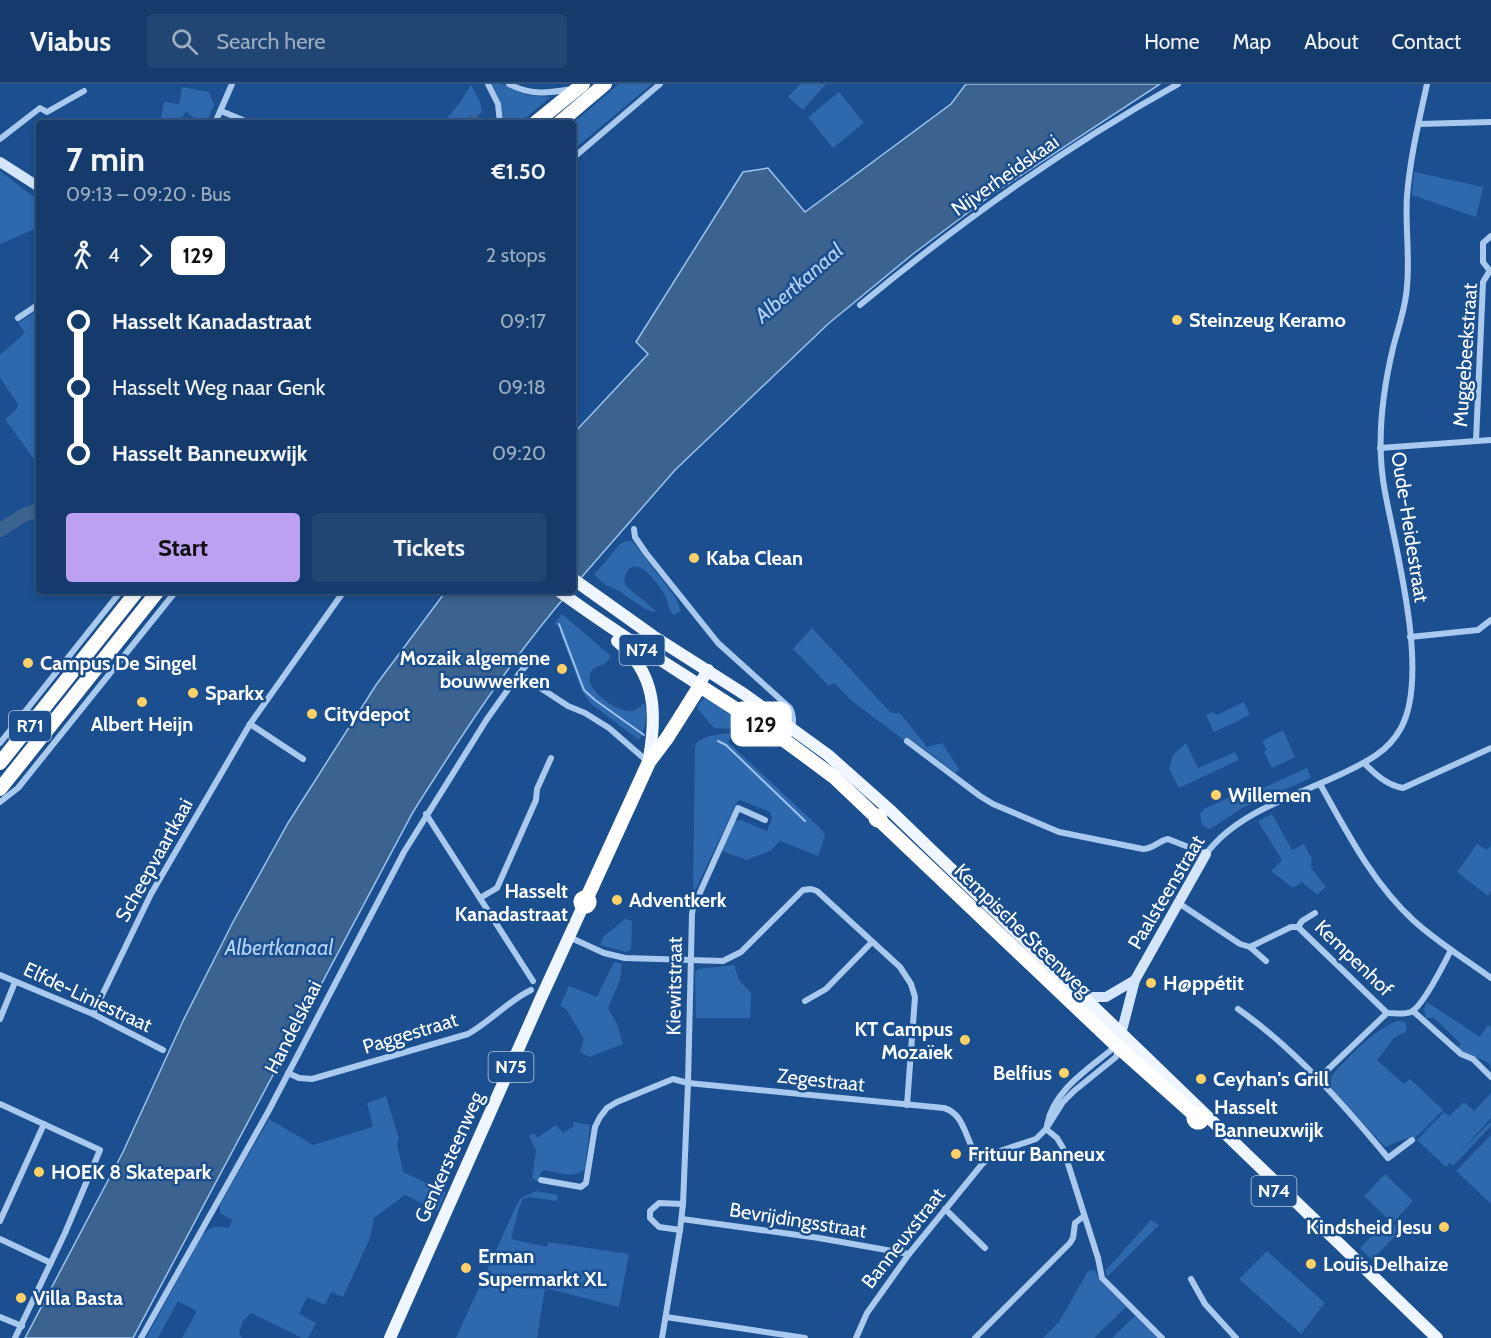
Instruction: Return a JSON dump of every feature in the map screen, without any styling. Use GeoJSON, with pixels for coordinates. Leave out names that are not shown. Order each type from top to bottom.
{"type":"FeatureCollection","features":[{"type":"Feature","properties":{"kind":"highway"},"geometry":{"type":"LineString","coordinates":[[563,120],[605,84]]}},
{"type":"Feature","properties":{"kind":"highway"},"geometry":{"type":"LineString","coordinates":[[539,120],[581,86]]}},
{"type":"Feature","properties":{"kind":"highway","name":"R71"},"geometry":{"type":"LineString","coordinates":[[2,753],[134,594]]}},
{"type":"Feature","properties":{"kind":"highway","name":"R71"},"geometry":{"type":"LineString","coordinates":[[0,789],[156,594]]}},
{"type":"Feature","properties":{"kind":"main road","name":"Kempische Steenweg"},"geometry":{"type":"LineString","coordinates":[[576,581],[653,636],[773,709],[793,729],[828,755],[891,811],[1437,1338]]}},
{"type":"Feature","properties":{"kind":"main road","name":"Kempische Steenweg"},"geometry":{"type":"LineString","coordinates":[[563,594],[636,645],[784,740],[834,777],[1116,1045],[1182,1102],[1427,1338]]}},
{"type":"Feature","properties":{"kind":"main road","name":"Genkersteenweg"},"geometry":{"type":"LineString","coordinates":[[586,611],[601,630],[626,648],[645,674],[653,700],[654,717],[649,762]]}},
{"type":"Feature","properties":{"kind":"main road","name":"Genkersteenweg"},"geometry":{"type":"LineString","coordinates":[[390,1338],[649,762],[667,738],[708,670]]}},
{"type":"Feature","properties":{"kind":"street"},"geometry":{"type":"LineString","coordinates":[[216,120],[232,84]]}},
{"type":"Feature","properties":{"kind":"street"},"geometry":{"type":"LineString","coordinates":[[488,84],[498,104],[500,120]]}},
{"type":"Feature","properties":{"kind":"street"},"geometry":{"type":"LineString","coordinates":[[509,84],[530,92],[552,93],[581,86]]}},
{"type":"Feature","properties":{"kind":"street"},"geometry":{"type":"LineString","coordinates":[[576,155],[660,84]]}},
{"type":"Feature","properties":{"kind":"street","name":"Nijverheidskaai"},"geometry":{"type":"LineString","coordinates":[[860,305],[913,261],[1000,197],[1109,123],[1178,84]]}},
{"type":"Feature","properties":{"kind":"street","name":"Oude-Heidestraat"},"geometry":{"type":"LineString","coordinates":[[1320,784],[1365,764],[1378,755],[1390,744],[1407,715],[1411,701],[1413,682],[1410,637],[1402,572],[1385,493],[1380,448],[1387,375],[1407,287],[1409,170],[1427,84]]}},
{"type":"Feature","properties":{"kind":"street"},"geometry":{"type":"LineString","coordinates":[[0,139],[40,108],[47,112],[84,92]]}},
{"type":"Feature","properties":{"kind":"street"},"geometry":{"type":"LineString","coordinates":[[221,111],[243,120]]}},
{"type":"Feature","properties":{"kind":"street"},"geometry":{"type":"LineString","coordinates":[[1419,124],[1491,122]]}},
{"type":"Feature","properties":{"kind":"street"},"geometry":{"type":"LineString","coordinates":[[0,162],[36,185]]}},
{"type":"Feature","properties":{"kind":"street"},"geometry":{"type":"LineString","coordinates":[[1490,272],[1483,262],[1483,243],[1491,236]]}},
{"type":"Feature","properties":{"kind":"street","name":"Muggebeekstraat"},"geometry":{"type":"LineString","coordinates":[[1476,441],[1483,282],[1490,272]]}},
{"type":"Feature","properties":{"kind":"street"},"geometry":{"type":"LineString","coordinates":[[18,318],[36,306]]}},
{"type":"Feature","properties":{"kind":"street","name":"Muggebeekstraat"},"geometry":{"type":"LineString","coordinates":[[1380,448],[1491,440]]}},
{"type":"Feature","properties":{"kind":"street"},"geometry":{"type":"LineString","coordinates":[[634,529],[635,537],[646,554],[718,643],[790,708],[794,717],[793,729],[784,740]]}},
{"type":"Feature","properties":{"kind":"street"},"geometry":{"type":"LineString","coordinates":[[2,753],[6,735],[119,594]]}},
{"type":"Feature","properties":{"kind":"street"},"geometry":{"type":"LineString","coordinates":[[0,802],[18,788],[174,594]]}},
{"type":"Feature","properties":{"kind":"street","name":"Scheepvaartkaai"},"geometry":{"type":"LineString","coordinates":[[93,1014],[151,894],[250,724],[342,594]]}},
{"type":"Feature","properties":{"kind":"street"},"geometry":{"type":"LineString","coordinates":[[1410,637],[1478,630],[1491,620]]}},
{"type":"Feature","properties":{"kind":"street","name":"Handelskaai"},"geometry":{"type":"LineString","coordinates":[[141,1338],[268,1113],[383,888],[426,814],[519,675],[528,663],[539,659]]}},
{"type":"Feature","properties":{"kind":"street"},"geometry":{"type":"LineString","coordinates":[[519,675],[568,706],[585,713],[609,728],[649,762]]}},
{"type":"Feature","properties":{"kind":"street"},"geometry":{"type":"LineString","coordinates":[[773,709],[779,698]]}},
{"type":"Feature","properties":{"kind":"street"},"geometry":{"type":"LineString","coordinates":[[250,724],[303,759]]}},
{"type":"Feature","properties":{"kind":"street"},"geometry":{"type":"LineString","coordinates":[[2,753],[6,735]]}},
{"type":"Feature","properties":{"kind":"street"},"geometry":{"type":"LineString","coordinates":[[907,741],[980,796],[1059,832],[1143,849],[1150,849],[1161,840],[1168,839],[1206,854]]}},
{"type":"Feature","properties":{"kind":"street"},"geometry":{"type":"LineString","coordinates":[[1365,764],[1384,781],[1403,788],[1491,748]]}},
{"type":"Feature","properties":{"kind":"street"},"geometry":{"type":"LineString","coordinates":[[480,898],[496,888],[536,800],[537,789],[551,758]]}},
{"type":"Feature","properties":{"kind":"street"},"geometry":{"type":"LineString","coordinates":[[1320,784],[1376,879],[1413,920],[1491,978]]}},
{"type":"Feature","properties":{"kind":"street","name":"Paalsteenstraat"},"geometry":{"type":"LineString","coordinates":[[1116,1045],[1135,980],[1206,854],[1232,827],[1272,805],[1320,784]]}},
{"type":"Feature","properties":{"kind":"street","name":"Kiewitstraat"},"geometry":{"type":"LineString","coordinates":[[662,1338],[681,1230],[683,1204],[693,908],[738,808],[765,820]]}},
{"type":"Feature","properties":{"kind":"street"},"geometry":{"type":"LineString","coordinates":[[426,814],[533,981]]}},
{"type":"Feature","properties":{"kind":"street"},"geometry":{"type":"LineString","coordinates":[[569,937],[604,953],[625,958],[723,961],[741,952],[803,890],[812,888],[900,967],[910,984],[915,997],[907,1105]]}},
{"type":"Feature","properties":{"kind":"street"},"geometry":{"type":"LineString","coordinates":[[1177,902],[1240,944],[1250,947],[1266,961]]}},
{"type":"Feature","properties":{"kind":"street","name":"Kempenhof"},"geometry":{"type":"LineString","coordinates":[[1298,927],[1302,921],[1315,913]]}},
{"type":"Feature","properties":{"kind":"street","name":"Kempenhof"},"geometry":{"type":"LineString","coordinates":[[1250,947],[1291,927],[1298,927],[1387,1013],[1405,1014],[1413,1011],[1420,1004],[1452,951]]}},
{"type":"Feature","properties":{"kind":"street"},"geometry":{"type":"LineString","coordinates":[[805,1001],[826,989],[872,942]]}},
{"type":"Feature","properties":{"kind":"street","name":"Elfde-Liniestraat"},"geometry":{"type":"LineString","coordinates":[[0,975],[93,1014],[163,1050]]}},
{"type":"Feature","properties":{"kind":"street","name":"Paalsteenstraat"},"geometry":{"type":"LineString","coordinates":[[1084,997],[1106,997],[1135,980]]}},
{"type":"Feature","properties":{"kind":"street"},"geometry":{"type":"LineString","coordinates":[[0,1019],[15,982]]}},
{"type":"Feature","properties":{"kind":"street","name":"Paggestraat"},"geometry":{"type":"LineString","coordinates":[[288,1073],[299,1078],[312,1079],[468,1034],[487,1023],[522,994],[531,990]]}},
{"type":"Feature","properties":{"kind":"street"},"geometry":{"type":"LineString","coordinates":[[1238,1009],[1260,1024],[1318,1079],[1348,1109],[1388,1158],[1412,1140]]}},
{"type":"Feature","properties":{"kind":"street"},"geometry":{"type":"LineString","coordinates":[[1413,1011],[1461,1054],[1473,1059],[1491,1077]]}},
{"type":"Feature","properties":{"kind":"street","name":"Kempenhof"},"geometry":{"type":"LineString","coordinates":[[1318,1079],[1387,1013]]}},
{"type":"Feature","properties":{"kind":"street"},"geometry":{"type":"LineString","coordinates":[[1116,1045],[1066,1089],[1048,1116],[1046,1129],[1057,1138],[1063,1148],[1098,1258],[1102,1278],[1162,1338]]}},
{"type":"Feature","properties":{"kind":"street","name":"Zegestraat"},"geometry":{"type":"LineString","coordinates":[[541,1180],[581,1187],[586,1183],[595,1127],[607,1108],[673,1079],[688,1083],[949,1109],[960,1120],[974,1153],[983,1163]]}},
{"type":"Feature","properties":{"kind":"street"},"geometry":{"type":"LineString","coordinates":[[0,1104],[100,1150],[51,1263],[15,1338]]}},
{"type":"Feature","properties":{"kind":"street"},"geometry":{"type":"LineString","coordinates":[[0,1221],[44,1124]]}},
{"type":"Feature","properties":{"kind":"street","name":"Banneuxstraat"},"geometry":{"type":"LineString","coordinates":[[856,1338],[867,1313],[909,1254],[983,1163],[1000,1150],[1036,1139],[1046,1129]]}},
{"type":"Feature","properties":{"kind":"street"},"geometry":{"type":"LineString","coordinates":[[681,1230],[659,1227],[650,1218],[650,1211],[659,1203],[683,1204]]}},
{"type":"Feature","properties":{"kind":"street"},"geometry":{"type":"LineString","coordinates":[[945,1209],[985,1248]]}},
{"type":"Feature","properties":{"kind":"street"},"geometry":{"type":"LineString","coordinates":[[975,1338],[1070,1244],[1075,1223],[1084,1216]]}},
{"type":"Feature","properties":{"kind":"street","name":"Bevrijdingsstraat"},"geometry":{"type":"LineString","coordinates":[[681,1219],[909,1254]]}},
{"type":"Feature","properties":{"kind":"street"},"geometry":{"type":"LineString","coordinates":[[0,1239],[51,1263]]}},
{"type":"Feature","properties":{"kind":"street"},"geometry":{"type":"LineString","coordinates":[[1191,1279],[1205,1305],[1236,1338]]}},
{"type":"Feature","properties":{"kind":"street"},"geometry":{"type":"LineString","coordinates":[[0,1317],[22,1326]]}},
{"type":"Feature","properties":{"kind":"street"},"geometry":{"type":"LineString","coordinates":[[666,1317],[805,1338]]}},
{"type":"Feature","properties":{"kind":"shaded area"},"geometry":{"type":"Polygon","coordinates":[[[492,84],[502,84],[527,95],[550,97],[523,120],[503,120],[501,103],[492,84]]]}},
{"type":"Feature","properties":{"kind":"shaded area"},"geometry":{"type":"Polygon","coordinates":[[[619,84],[652,84],[576,147],[576,120],[619,84]]]}},
{"type":"Feature","properties":{"kind":"shaded area"},"geometry":{"type":"Polygon","coordinates":[[[800,84],[826,84],[803,110],[788,97],[800,84]]]}},
{"type":"Feature","properties":{"kind":"shaded area"},"geometry":{"type":"Polygon","coordinates":[[[471,85],[480,102],[482,112],[476,117],[472,115],[464,120],[446,120],[471,85]]]}},
{"type":"Feature","properties":{"kind":"shaded area"},"geometry":{"type":"Polygon","coordinates":[[[182,87],[209,92],[214,105],[207,120],[196,120],[186,111],[181,120],[161,120],[164,102],[179,104],[182,87]]]}},
{"type":"Feature","properties":{"kind":"shaded area"},"geometry":{"type":"Polygon","coordinates":[[[839,92],[864,123],[833,148],[808,117],[839,92]]]}},
{"type":"Feature","properties":{"kind":"shaded area"},"geometry":{"type":"Polygon","coordinates":[[[0,171],[36,199],[36,228],[0,244],[0,171]]]}},
{"type":"Feature","properties":{"kind":"shaded area"},"geometry":{"type":"Polygon","coordinates":[[[1414,172],[1483,187],[1476,217],[1412,195],[1414,172]]]}},
{"type":"Feature","properties":{"kind":"shaded area"},"geometry":{"type":"Polygon","coordinates":[[[36,311],[36,461],[5,419],[17,409],[18,404],[0,378],[0,355],[25,333],[18,323],[36,311]]]}},
{"type":"Feature","properties":{"kind":"shaded area"},"geometry":{"type":"Polygon","coordinates":[[[632,541],[676,598],[681,611],[674,615],[672,613],[661,589],[651,576],[638,567],[633,567],[628,571],[624,580],[627,587],[656,611],[645,609],[594,575],[620,544],[632,541]]]}},
{"type":"Feature","properties":{"kind":"shaded area"},"geometry":{"type":"Polygon","coordinates":[[[562,614],[611,656],[604,664],[591,671],[590,680],[597,694],[612,705],[627,711],[639,708],[644,703],[646,722],[639,740],[590,703],[581,689],[560,627],[554,624],[562,614]]]}},
{"type":"Feature","properties":{"kind":"shaded area"},"geometry":{"type":"Polygon","coordinates":[[[812,628],[891,713],[900,713],[927,747],[942,743],[959,769],[956,773],[908,737],[904,740],[852,701],[834,683],[829,686],[793,649],[812,628]]]}},
{"type":"Feature","properties":{"kind":"shaded area"},"geometry":{"type":"Polygon","coordinates":[[[704,698],[712,700],[785,748],[739,729],[714,728],[698,709],[698,705],[704,698]]]}},
{"type":"Feature","properties":{"kind":"shaded area"},"geometry":{"type":"Polygon","coordinates":[[[1244,702],[1250,715],[1214,732],[1206,715],[1212,712],[1217,715],[1244,702]]]}},
{"type":"Feature","properties":{"kind":"shaded area"},"geometry":{"type":"Polygon","coordinates":[[[1283,730],[1295,757],[1272,768],[1264,752],[1267,750],[1262,741],[1283,730]]]}},
{"type":"Feature","properties":{"kind":"shaded area"},"geometry":{"type":"Polygon","coordinates":[[[733,733],[728,742],[823,831],[825,836],[818,856],[780,841],[770,851],[747,860],[722,851],[735,821],[741,820],[767,831],[772,819],[770,812],[740,800],[737,802],[693,895],[695,746],[697,742],[705,738],[733,733]]]}},
{"type":"Feature","properties":{"kind":"shaded area"},"geometry":{"type":"Polygon","coordinates":[[[1186,743],[1198,768],[1235,752],[1239,760],[1179,788],[1169,769],[1173,755],[1186,743]]]}},
{"type":"Feature","properties":{"kind":"shaded area"},"geometry":{"type":"Polygon","coordinates":[[[1307,768],[1311,778],[1242,808],[1212,828],[1209,829],[1202,825],[1200,814],[1204,809],[1230,797],[1234,801],[1307,768]]]}},
{"type":"Feature","properties":{"kind":"shaded area"},"geometry":{"type":"Polygon","coordinates":[[[1272,814],[1292,850],[1304,844],[1312,859],[1311,868],[1326,887],[1317,895],[1302,882],[1293,888],[1271,871],[1282,860],[1258,821],[1272,814]]]}},
{"type":"Feature","properties":{"kind":"shaded area"},"geometry":{"type":"Polygon","coordinates":[[[1477,844],[1487,850],[1491,845],[1491,891],[1488,896],[1457,872],[1477,844]]]}},
{"type":"Feature","properties":{"kind":"shaded area"},"geometry":{"type":"Polygon","coordinates":[[[625,919],[632,921],[631,949],[626,952],[600,945],[603,937],[625,919]]]}},
{"type":"Feature","properties":{"kind":"shaded area"},"geometry":{"type":"Polygon","coordinates":[[[614,962],[622,964],[620,980],[608,1008],[617,1024],[623,1044],[589,1057],[580,1052],[584,1039],[566,1009],[560,1006],[569,986],[597,997],[614,962]]]}},
{"type":"Feature","properties":{"kind":"shaded area"},"geometry":{"type":"Polygon","coordinates":[[[734,965],[739,980],[751,993],[750,1018],[696,1018],[695,973],[698,969],[734,965]]]}},
{"type":"Feature","properties":{"kind":"shaded area"},"geometry":{"type":"Polygon","coordinates":[[[1427,1002],[1480,1037],[1488,1025],[1491,1027],[1491,1065],[1461,1050],[1457,1047],[1461,1044],[1434,1018],[1426,1018],[1424,1009],[1427,1002]]]}},
{"type":"Feature","properties":{"kind":"shaded area"},"geometry":{"type":"Polygon","coordinates":[[[1397,1021],[1405,1022],[1407,1031],[1394,1038],[1377,1060],[1404,1084],[1410,1079],[1443,1110],[1415,1138],[1412,1136],[1385,1147],[1331,1087],[1331,1078],[1363,1044],[1379,1031],[1397,1021]]]}},
{"type":"Feature","properties":{"kind":"shaded area"},"geometry":{"type":"Polygon","coordinates":[[[1491,1093],[1491,1118],[1460,1152],[1491,1121],[1491,1126],[1453,1166],[1450,1163],[1446,1167],[1417,1140],[1444,1112],[1449,1116],[1464,1102],[1474,1111],[1491,1093]]]}},
{"type":"Feature","properties":{"kind":"shaded area"},"geometry":{"type":"Polygon","coordinates":[[[386,1096],[399,1139],[397,1144],[403,1172],[446,1192],[438,1211],[405,1195],[374,1218],[370,1238],[343,1297],[331,1292],[325,1305],[307,1297],[299,1314],[316,1323],[308,1338],[302,1338],[251,1313],[243,1321],[239,1332],[242,1338],[182,1338],[197,1311],[178,1301],[158,1338],[146,1338],[202,1236],[214,1227],[229,1228],[232,1220],[220,1213],[220,1205],[269,1119],[313,1145],[373,1127],[367,1103],[386,1096]]]}},
{"type":"Feature","properties":{"kind":"shaded area"},"geometry":{"type":"Polygon","coordinates":[[[573,1122],[590,1125],[585,1168],[577,1174],[545,1170],[541,1172],[538,1182],[532,1178],[536,1151],[529,1136],[534,1133],[537,1138],[556,1125],[563,1133],[574,1126],[573,1122]]]}},
{"type":"Feature","properties":{"kind":"shaded area"},"geometry":{"type":"Polygon","coordinates":[[[1491,1135],[1491,1204],[1456,1171],[1491,1135]]]}},
{"type":"Feature","properties":{"kind":"shaded area"},"geometry":{"type":"Polygon","coordinates":[[[1385,1174],[1413,1201],[1393,1223],[1400,1231],[1372,1260],[1360,1248],[1388,1219],[1364,1196],[1385,1174]]]}},
{"type":"Feature","properties":{"kind":"shaded area"},"geometry":{"type":"Polygon","coordinates":[[[536,1191],[558,1195],[557,1201],[529,1197],[523,1199],[511,1239],[547,1247],[548,1242],[629,1254],[619,1307],[545,1288],[537,1338],[456,1338],[517,1204],[521,1198],[536,1191]]]}},
{"type":"Feature","properties":{"kind":"shaded area"},"geometry":{"type":"Polygon","coordinates":[[[1151,1220],[1159,1225],[1107,1277],[1106,1270],[1151,1220]]]}},
{"type":"Feature","properties":{"kind":"shaded area"},"geometry":{"type":"Polygon","coordinates":[[[1267,1251],[1325,1303],[1301,1334],[1239,1279],[1267,1251]]]}},
{"type":"Feature","properties":{"kind":"shaded area"},"geometry":{"type":"Polygon","coordinates":[[[1095,1270],[1100,1281],[1126,1307],[1094,1338],[1043,1338],[1059,1322],[1088,1271],[1095,1270]]]}},
{"type":"Feature","properties":{"kind":"shaded area"},"geometry":{"type":"Polygon","coordinates":[[[1135,1316],[1157,1338],[1112,1338],[1135,1316]]]}},
{"type":"Feature","properties":{"kind":"water","name":"Albertkanaal"},"geometry":{"type":"Polygon","coordinates":[[[966,84],[1160,84],[994,193],[913,254],[828,324],[675,470],[576,584],[576,431],[648,354],[636,342],[743,172],[768,168],[805,212],[951,104],[966,84]]]}},
{"type":"Feature","properties":{"kind":"water","name":"Albertkanaal"},"geometry":{"type":"Polygon","coordinates":[[[444,594],[567,594],[507,671],[413,812],[133,1338],[25,1338],[123,1152],[183,1021],[233,922],[288,823],[376,685],[444,594]]]}},
{"type":"Feature","properties":{"kind":"waterway"},"geometry":{"type":"LineString","coordinates":[[0,530],[24,515],[36,511]]}},
{"type":"Feature","properties":{"kind":"waterway"},"geometry":{"type":"LineString","coordinates":[[559,624],[584,690],[644,735]]}},
{"type":"Feature","properties":{"kind":"waterway"},"geometry":{"type":"LineString","coordinates":[[718,741],[726,745],[805,821]]}},
{"type":"Feature","properties":{"kind":"bus line","name":"129"},"geometry":{"type":"LineString","coordinates":[[585,902],[649,762],[700,686],[742,711],[834,777],[1115,1044],[1198,1118]]}},
{"type":"Feature","properties":{"kind":"place","name":"Steinzeug Keramo"},"geometry":{"type":"Point","coordinates":[1177,320]}},
{"type":"Feature","properties":{"kind":"place","name":"Kaba Clean"},"geometry":{"type":"Point","coordinates":[694,558]}},
{"type":"Feature","properties":{"kind":"place","name":"Campus De Singel"},"geometry":{"type":"Point","coordinates":[28,663]}},
{"type":"Feature","properties":{"kind":"place","name":"Mozaik algemene bouwwerken"},"geometry":{"type":"Point","coordinates":[562,669]}},
{"type":"Feature","properties":{"kind":"place","name":"Sparkx"},"geometry":{"type":"Point","coordinates":[193,693]}},
{"type":"Feature","properties":{"kind":"place","name":"Albert Heijn"},"geometry":{"type":"Point","coordinates":[142,702]}},
{"type":"Feature","properties":{"kind":"place","name":"Citydepot"},"geometry":{"type":"Point","coordinates":[312,714]}},
{"type":"Feature","properties":{"kind":"place","name":"Willemen"},"geometry":{"type":"Point","coordinates":[1216,795]}},
{"type":"Feature","properties":{"kind":"place","name":"Adventkerk"},"geometry":{"type":"Point","coordinates":[617,900]}},
{"type":"Feature","properties":{"kind":"place","name":"Hasselt Kanadastraat"},"geometry":{"type":"Point","coordinates":[585,902]}},
{"type":"Feature","properties":{"kind":"place","name":"H@ppétit"},"geometry":{"type":"Point","coordinates":[1151,983]}},
{"type":"Feature","properties":{"kind":"place","name":"KT Campus Mozaïek"},"geometry":{"type":"Point","coordinates":[965,1040]}},
{"type":"Feature","properties":{"kind":"place","name":"Belfius"},"geometry":{"type":"Point","coordinates":[1064,1073]}},
{"type":"Feature","properties":{"kind":"place","name":"Ceyhan's Grill"},"geometry":{"type":"Point","coordinates":[1201,1079]}},
{"type":"Feature","properties":{"kind":"place","name":"Hasselt Banneuxwijk"},"geometry":{"type":"Point","coordinates":[1198,1118]}},
{"type":"Feature","properties":{"kind":"place","name":"Frituur Banneux"},"geometry":{"type":"Point","coordinates":[956,1154]}},
{"type":"Feature","properties":{"kind":"place","name":"HOEK 8 Skatepark"},"geometry":{"type":"Point","coordinates":[39,1172]}},
{"type":"Feature","properties":{"kind":"place","name":"Kindsheid Jesu"},"geometry":{"type":"Point","coordinates":[1444,1227]}},
{"type":"Feature","properties":{"kind":"place","name":"Louis Delhaize"},"geometry":{"type":"Point","coordinates":[1311,1264]}},
{"type":"Feature","properties":{"kind":"place","name":"Erman Supermarkt XL"},"geometry":{"type":"Point","coordinates":[466,1268]}},
{"type":"Feature","properties":{"kind":"place","name":"Villa Basta"},"geometry":{"type":"Point","coordinates":[21,1298]}}]}
